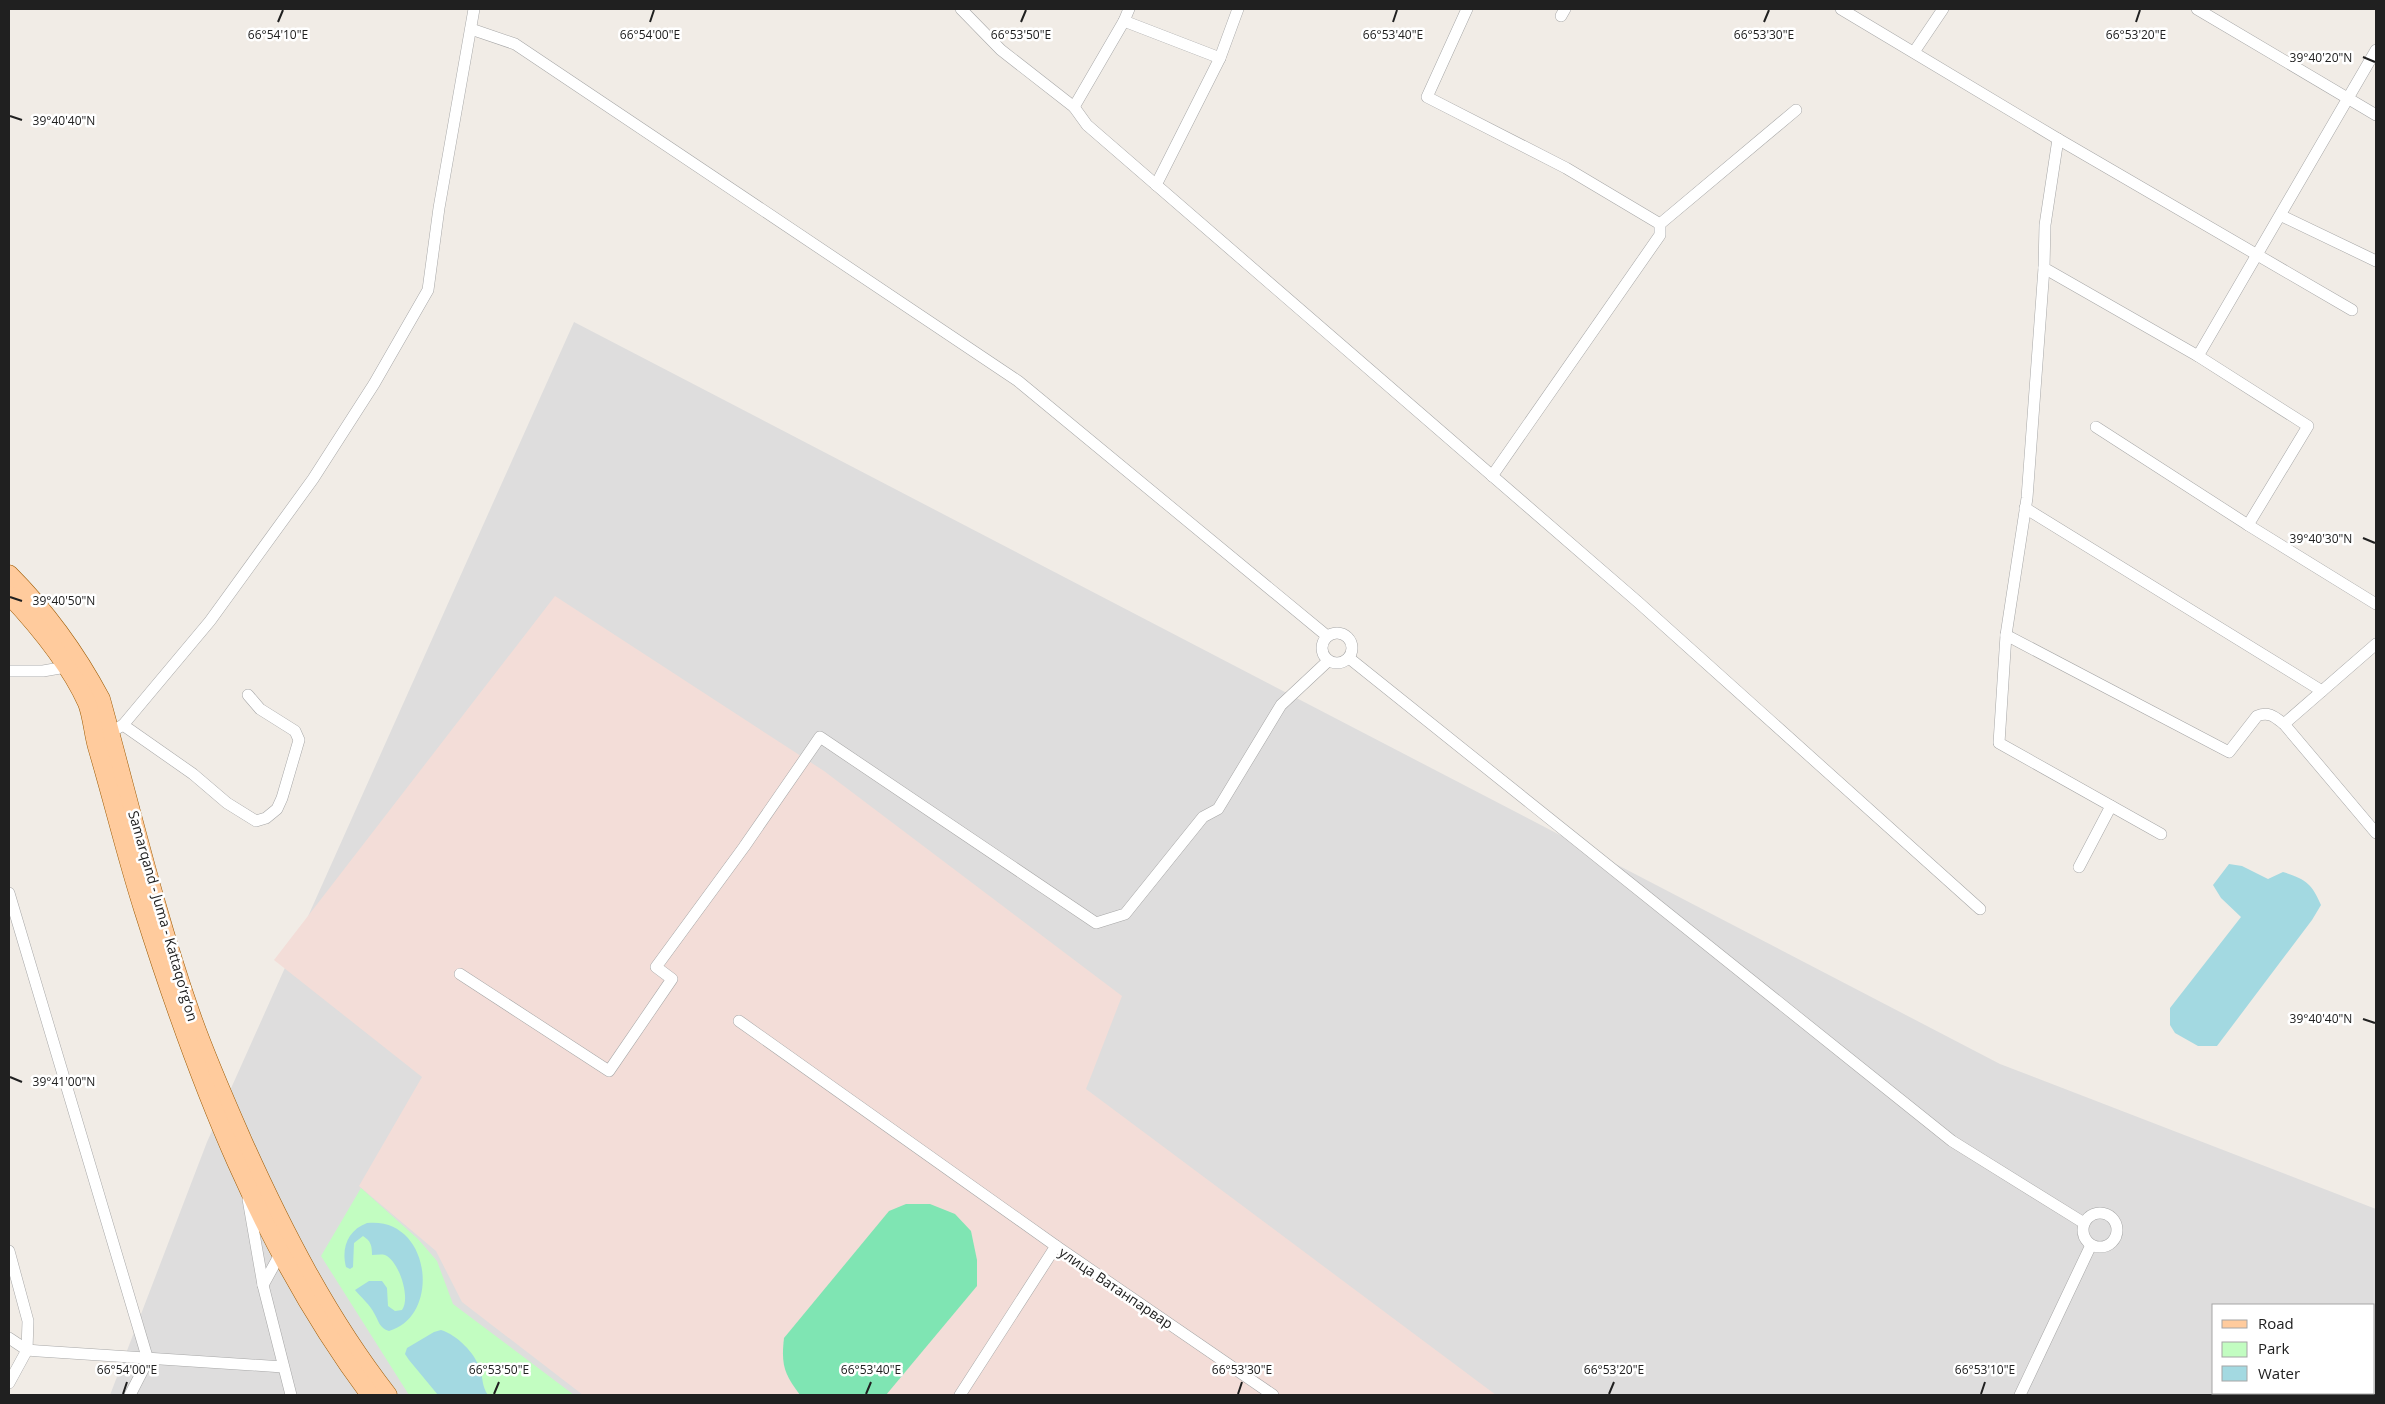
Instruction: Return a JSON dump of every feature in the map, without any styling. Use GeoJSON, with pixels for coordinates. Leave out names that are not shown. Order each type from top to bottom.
{"type":"FeatureCollection","features":[{"type":"Feature","properties":{"kind":"main road","name":"Samarqand - Juma - Kattaqo‘rg‘on"},"geometry":{"type":"LineString","coordinates":[[9,574],[41,607],[74,650],[101,699],[160,917],[191,1015],[230,1112],[290,1239],[344,1332],[388,1395]]}},
{"type":"Feature","properties":{"kind":"main road","name":"Samarqand - Juma - Kattaqo‘rg‘on"},"geometry":{"type":"LineString","coordinates":[[9,595],[40,631],[66,667],[87,704],[110,733],[142,907],[179,1019],[246,1185],[280,1254],[340,1354],[370,1395]]}},
{"type":"Feature","properties":{"kind":"street"},"geometry":{"type":"LineString","coordinates":[[248,695],[260,709],[295,731],[299,740],[277,809],[261,820],[251,820],[227,803],[193,774],[110,733],[210,622],[313,479],[374,384],[428,290],[439,208],[474,9]]}},
{"type":"Feature","properties":{"kind":"street"},"geometry":{"type":"LineString","coordinates":[[961,9],[1002,50],[1074,108],[1086,124],[1638,602],[1980,909]]}},
{"type":"Feature","properties":{"kind":"street"},"geometry":{"type":"LineString","coordinates":[[1074,108],[1129,9]]}},
{"type":"Feature","properties":{"kind":"street"},"geometry":{"type":"LineString","coordinates":[[1156,184],[1220,58],[1238,9]]}},
{"type":"Feature","properties":{"kind":"street"},"geometry":{"type":"LineString","coordinates":[[1467,9],[1427,97],[1566,168],[1660,224]]}},
{"type":"Feature","properties":{"kind":"street"},"geometry":{"type":"LineString","coordinates":[[1841,9],[2256,256],[2352,310]]}},
{"type":"Feature","properties":{"kind":"street"},"geometry":{"type":"LineString","coordinates":[[1914,52],[1943,9]]}},
{"type":"Feature","properties":{"kind":"street"},"geometry":{"type":"LineString","coordinates":[[2197,9],[2376,115]]}},
{"type":"Feature","properties":{"kind":"street"},"geometry":{"type":"LineString","coordinates":[[1124,21],[1220,58]]}},
{"type":"Feature","properties":{"kind":"street"},"geometry":{"type":"LineString","coordinates":[[471,30],[515,44],[1018,381],[1327,636]]}},
{"type":"Feature","properties":{"kind":"street"},"geometry":{"type":"LineString","coordinates":[[2198,356],[2256,256],[2282,216],[2346,98],[2376,50]]}},
{"type":"Feature","properties":{"kind":"street"},"geometry":{"type":"LineString","coordinates":[[1660,224],[1796,110]]}},
{"type":"Feature","properties":{"kind":"street"},"geometry":{"type":"LineString","coordinates":[[2058,139],[2045,225],[2044,268],[2025,508],[2006,635],[1999,743],[2161,834]]}},
{"type":"Feature","properties":{"kind":"street"},"geometry":{"type":"LineString","coordinates":[[2282,216],[2376,261]]}},
{"type":"Feature","properties":{"kind":"street"},"geometry":{"type":"LineString","coordinates":[[1492,476],[1660,235],[1660,224]]}},
{"type":"Feature","properties":{"kind":"street"},"geometry":{"type":"LineString","coordinates":[[2044,268],[2198,356],[2308,426],[2248,524]]}},
{"type":"Feature","properties":{"kind":"street"},"geometry":{"type":"LineString","coordinates":[[2096,427],[2376,604]]}},
{"type":"Feature","properties":{"kind":"street"},"geometry":{"type":"LineString","coordinates":[[2025,508],[2322,691]]}},
{"type":"Feature","properties":{"kind":"street"},"geometry":{"type":"LineString","coordinates":[[1337,633],[1350,639],[1352,649],[1349,658],[1337,664],[1328,661],[1322,649],[1327,636],[1337,633]]}},
{"type":"Feature","properties":{"kind":"street"},"geometry":{"type":"LineString","coordinates":[[2006,635],[2229,752],[2257,716],[2264,713],[2271,714],[2284,724],[2376,834]]}},
{"type":"Feature","properties":{"kind":"street"},"geometry":{"type":"LineString","coordinates":[[2284,724],[2376,644]]}},
{"type":"Feature","properties":{"kind":"street"},"geometry":{"type":"LineString","coordinates":[[1349,658],[1952,1141],[2084,1223]]}},
{"type":"Feature","properties":{"kind":"street"},"geometry":{"type":"LineString","coordinates":[[460,974],[609,1071],[672,979],[656,967],[744,846],[820,736],[1096,923],[1125,914],[1203,817],[1218,809],[1281,705],[1328,661]]}},
{"type":"Feature","properties":{"kind":"street"},"geometry":{"type":"LineString","coordinates":[[9,671],[43,671],[66,667]]}},
{"type":"Feature","properties":{"kind":"street"},"geometry":{"type":"LineString","coordinates":[[2079,867],[2111,806]]}},
{"type":"Feature","properties":{"kind":"street"},"geometry":{"type":"LineString","coordinates":[[9,893],[148,1360],[130,1395]]}},
{"type":"Feature","properties":{"kind":"street"},"geometry":{"type":"LineString","coordinates":[[739,1021],[1056,1246]]}},
{"type":"Feature","properties":{"kind":"street"},"geometry":{"type":"LineString","coordinates":[[246,1185],[263,1285],[289,1394]]}},
{"type":"Feature","properties":{"kind":"street"},"geometry":{"type":"LineString","coordinates":[[2102,1213],[2111,1217],[2117,1227],[2117,1233],[2112,1243],[2102,1248],[2091,1245],[2083,1233],[2084,1223],[2091,1215],[2102,1213]]}},
{"type":"Feature","properties":{"kind":"street"},"geometry":{"type":"LineString","coordinates":[[263,1285],[290,1239]]}},
{"type":"Feature","properties":{"kind":"street"},"geometry":{"type":"LineString","coordinates":[[2020,1395],[2091,1245]]}},
{"type":"Feature","properties":{"kind":"street","name":"улица Ватанпарвар"},"geometry":{"type":"LineString","coordinates":[[960,1395],[1056,1246],[1273,1395]]}},
{"type":"Feature","properties":{"kind":"street"},"geometry":{"type":"LineString","coordinates":[[9,1250],[28,1321],[27,1350],[9,1383]]}},
{"type":"Feature","properties":{"kind":"street"},"geometry":{"type":"LineString","coordinates":[[9,1338],[27,1350],[148,1360],[283,1367]]}},
{"type":"Feature","properties":{"kind":"shaded area"},"geometry":{"type":"Polygon","coordinates":[[[574,322],[2000,1064],[2376,1209],[2376,1395],[110,1395],[207,1142],[574,322]]]}},
{"type":"Feature","properties":{"kind":"shaded area"},"geometry":{"type":"Polygon","coordinates":[[[555,596],[824,771],[1122,996],[1086,1089],[1496,1395],[583,1395],[462,1302],[436,1251],[359,1186],[422,1077],[274,960],[555,596]]]}},
{"type":"Feature","properties":{"kind":"green space"},"geometry":{"type":"Polygon","coordinates":[[[361,1188],[418,1239],[437,1261],[453,1304],[574,1395],[409,1395],[321,1256],[361,1188]]]}},
{"type":"Feature","properties":{"kind":"green space"},"geometry":{"type":"Polygon","coordinates":[[[906,1204],[930,1204],[955,1214],[971,1231],[977,1260],[977,1286],[886,1395],[800,1395],[790,1381],[785,1369],[783,1355],[784,1338],[889,1211],[906,1204]]]}},
{"type":"Feature","properties":{"kind":"water"},"geometry":{"type":"Polygon","coordinates":[[[2229,864],[2242,866],[2268,879],[2283,872],[2297,877],[2311,887],[2321,905],[2312,920],[2217,1046],[2198,1046],[2175,1033],[2170,1025],[2170,1008],[2241,917],[2221,898],[2213,885],[2229,864]]]}},
{"type":"Feature","properties":{"kind":"water"},"geometry":{"type":"Polygon","coordinates":[[[367,1223],[388,1225],[405,1235],[416,1250],[422,1269],[422,1288],[417,1307],[406,1322],[389,1331],[381,1326],[370,1307],[355,1290],[369,1281],[382,1281],[387,1288],[388,1306],[395,1311],[402,1310],[405,1297],[404,1289],[395,1264],[385,1255],[372,1255],[371,1244],[363,1236],[354,1243],[353,1267],[350,1269],[346,1267],[344,1253],[348,1240],[355,1230],[367,1223]]]}},
{"type":"Feature","properties":{"kind":"water"},"geometry":{"type":"Polygon","coordinates":[[[441,1330],[459,1340],[470,1351],[478,1363],[488,1395],[438,1395],[409,1360],[405,1354],[407,1348],[434,1332],[441,1330]]]}}]}
